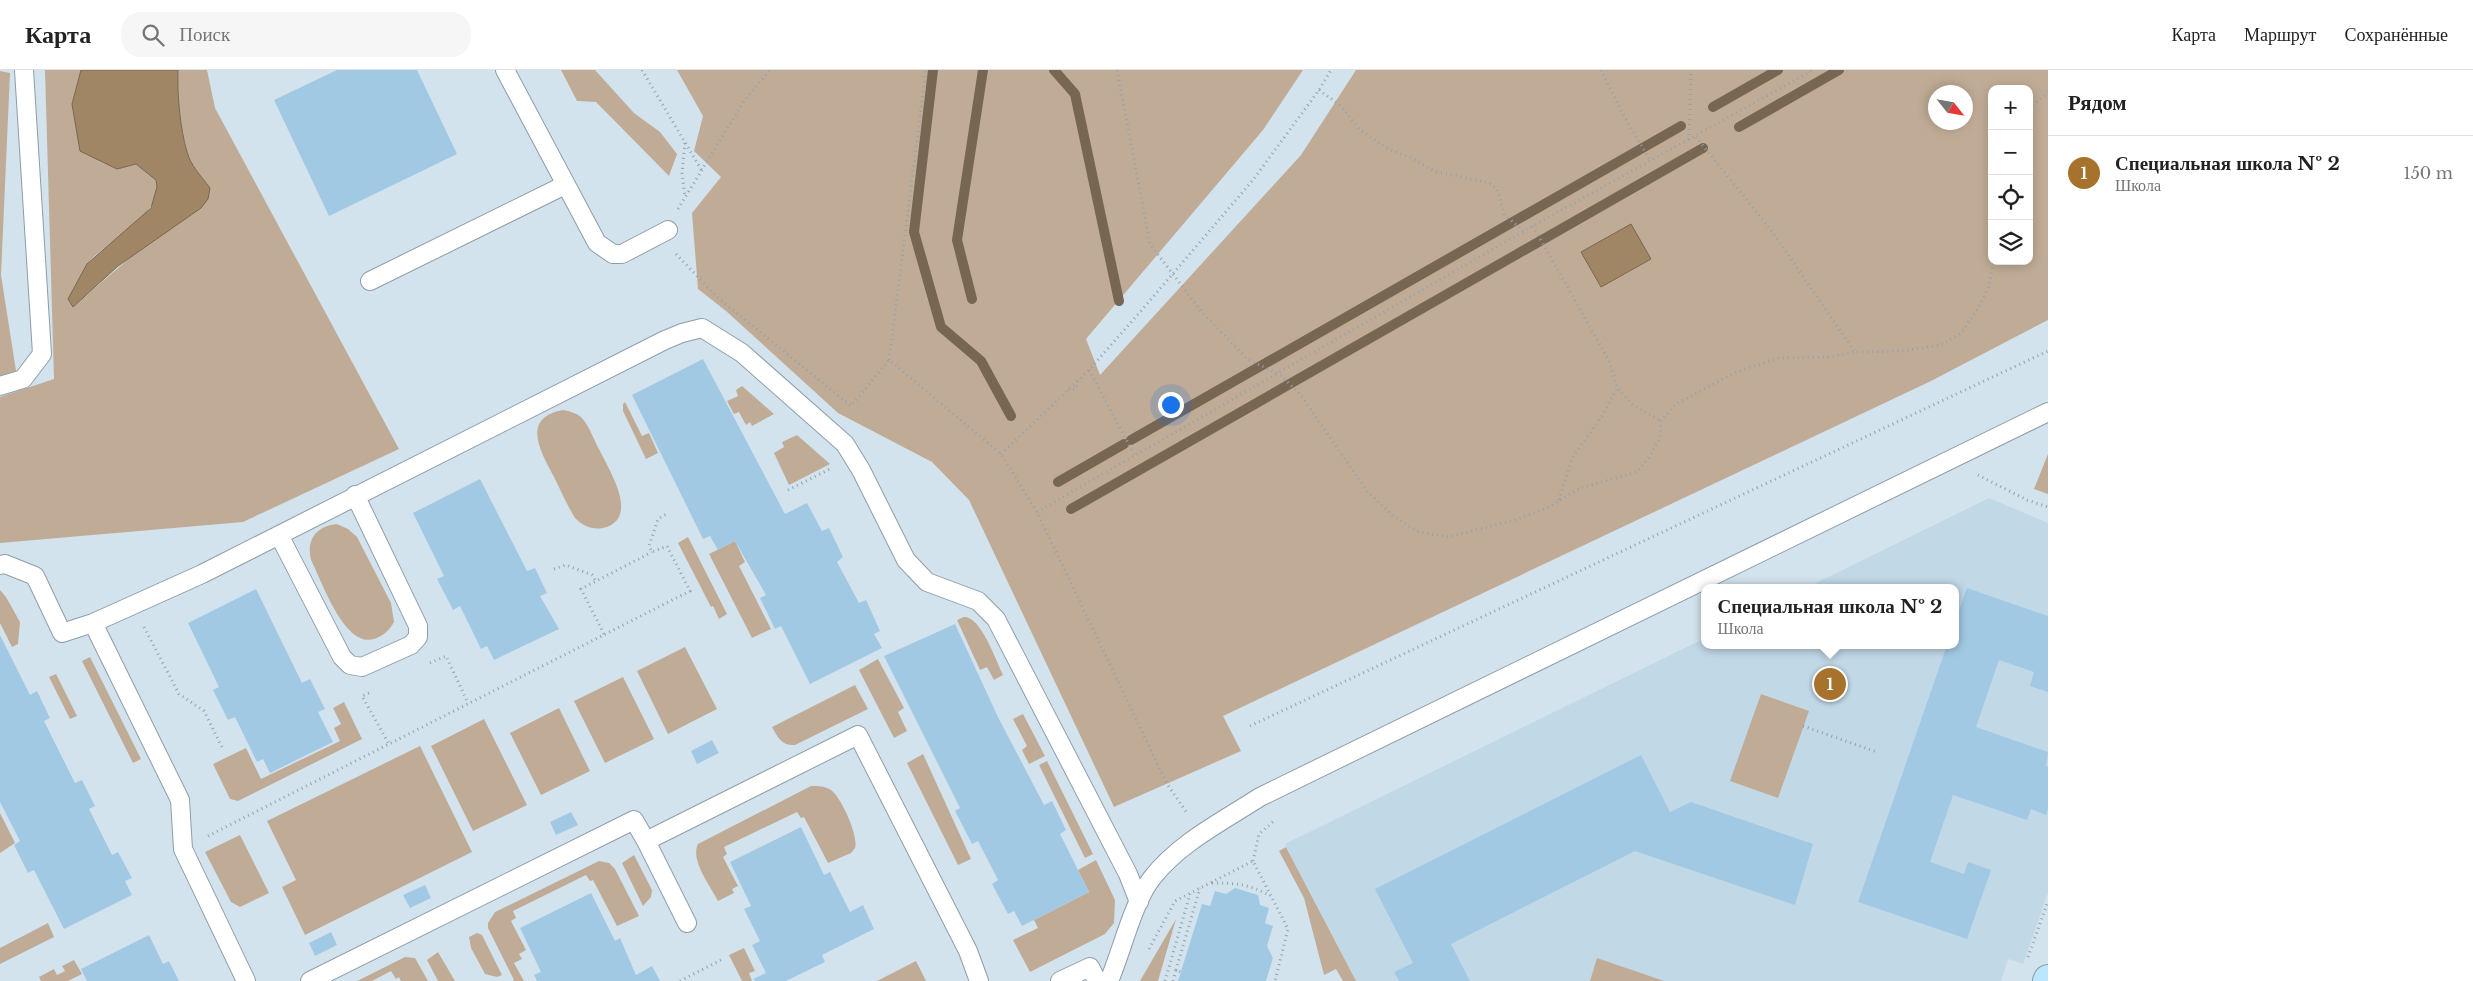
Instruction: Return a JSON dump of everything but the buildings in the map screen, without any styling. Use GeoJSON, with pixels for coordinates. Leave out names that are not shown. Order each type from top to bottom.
{"type":"FeatureCollection","features":[{"type":"Feature","properties":{"kind":"lane"},"geometry":{"type":"LineString","coordinates":[[0,386],[23,379],[42,354],[24,70]]}},
{"type":"Feature","properties":{"kind":"lane"},"geometry":{"type":"LineString","coordinates":[[505,70],[597,243],[613,254],[628,252],[668,230]]}},
{"type":"Feature","properties":{"kind":"lane"},"geometry":{"type":"LineString","coordinates":[[370,281],[565,185]]}},
{"type":"Feature","properties":{"kind":"lane"},"geometry":{"type":"LineString","coordinates":[[0,565],[5,564],[35,576],[62,633],[93,623],[134,607],[665,340],[702,328],[742,353],[844,444],[861,470],[906,560],[911,566],[928,582],[978,601],[996,619],[1128,874],[1139,902]]}},
{"type":"Feature","properties":{"kind":"lane"},"geometry":{"type":"LineString","coordinates":[[1110,981],[1139,902],[1151,878],[1176,853],[1201,835],[1269,793],[2048,412]]}},
{"type":"Feature","properties":{"kind":"lane"},"geometry":{"type":"LineString","coordinates":[[279,535],[342,657],[350,665],[362,668],[411,645],[418,636],[418,626],[355,495]]}},
{"type":"Feature","properties":{"kind":"lane"},"geometry":{"type":"LineString","coordinates":[[93,623],[180,800],[182,849],[246,981]]}},
{"type":"Feature","properties":{"kind":"lane"},"geometry":{"type":"LineString","coordinates":[[646,841],[858,735],[968,951],[979,981]]}},
{"type":"Feature","properties":{"kind":"lane"},"geometry":{"type":"LineString","coordinates":[[310,981],[634,820],[687,923]]}},
{"type":"Feature","properties":{"kind":"lane"},"geometry":{"type":"LineString","coordinates":[[1060,981],[1090,967],[1097,981]]}},
{"type":"Feature","properties":{"kind":"path"},"geometry":{"type":"LineString","coordinates":[[642,70],[702,171]]}},
{"type":"Feature","properties":{"kind":"path"},"geometry":{"type":"LineString","coordinates":[[770,70],[744,101],[668,225],[668,246],[717,297],[851,406],[888,360],[926,70]]}},
{"type":"Feature","properties":{"kind":"path"},"geometry":{"type":"LineString","coordinates":[[1117,70],[1150,244],[1168,269],[1174,273],[1201,311],[1247,359],[1278,374],[1300,394],[1367,491],[1393,516],[1420,532],[1449,537],[1518,519],[1580,488],[1638,472],[1660,438],[1661,421],[1676,404],[1734,373],[1780,358],[1828,357],[1855,352],[1902,351],[1941,345],[1961,333],[1977,310],[1988,288],[1993,265]]}},
{"type":"Feature","properties":{"kind":"path"},"geometry":{"type":"LineString","coordinates":[[1001,454],[1089,370],[1174,273],[1253,180],[1319,90],[1331,70]]}},
{"type":"Feature","properties":{"kind":"path"},"geometry":{"type":"LineString","coordinates":[[1601,70],[1624,116],[1651,162]]}},
{"type":"Feature","properties":{"kind":"path"},"geometry":{"type":"LineString","coordinates":[[1690,140],[1691,70]]}},
{"type":"Feature","properties":{"kind":"path"},"geometry":{"type":"LineString","coordinates":[[1037,512],[1533,226],[1696,137],[1813,70]]}},
{"type":"Feature","properties":{"kind":"path"},"geometry":{"type":"LineString","coordinates":[[1319,90],[1341,106],[1359,129],[1388,149],[1412,158],[1434,171],[1489,183],[1497,189],[1504,214],[1524,232]]}},
{"type":"Feature","properties":{"kind":"path"},"geometry":{"type":"LineString","coordinates":[[2033,105],[2048,92]]}},
{"type":"Feature","properties":{"kind":"path"},"geometry":{"type":"LineString","coordinates":[[1696,137],[1771,230],[1855,352]]}},
{"type":"Feature","properties":{"kind":"path"},"geometry":{"type":"LineString","coordinates":[[685,143],[682,173],[685,197]]}},
{"type":"Feature","properties":{"kind":"path"},"geometry":{"type":"LineString","coordinates":[[1533,226],[1609,361],[1617,387],[1634,405],[1661,421]]}},
{"type":"Feature","properties":{"kind":"path"},"geometry":{"type":"LineString","coordinates":[[1250,726],[2048,351]]}},
{"type":"Feature","properties":{"kind":"path"},"geometry":{"type":"LineString","coordinates":[[888,360],[1001,454],[1037,512],[1168,784],[1201,835]]}},
{"type":"Feature","properties":{"kind":"path"},"geometry":{"type":"LineString","coordinates":[[1089,370],[1135,456]]}},
{"type":"Feature","properties":{"kind":"path"},"geometry":{"type":"LineString","coordinates":[[1559,500],[1572,458],[1602,416],[1617,387]]}},
{"type":"Feature","properties":{"kind":"path"},"geometry":{"type":"LineString","coordinates":[[788,490],[837,465]]}},
{"type":"Feature","properties":{"kind":"path"},"geometry":{"type":"LineString","coordinates":[[1972,472],[2027,500],[2048,507]]}},
{"type":"Feature","properties":{"kind":"path"},"geometry":{"type":"LineString","coordinates":[[652,552],[649,546],[658,519],[667,514]]}},
{"type":"Feature","properties":{"kind":"path"},"geometry":{"type":"LineString","coordinates":[[182,849],[690,591],[667,546],[581,589],[604,634]]}},
{"type":"Feature","properties":{"kind":"path"},"geometry":{"type":"LineString","coordinates":[[554,569],[566,565],[592,575],[596,581]]}},
{"type":"Feature","properties":{"kind":"path"},"geometry":{"type":"LineString","coordinates":[[134,607],[179,694],[204,710],[223,749]]}},
{"type":"Feature","properties":{"kind":"path"},"geometry":{"type":"LineString","coordinates":[[421,667],[446,656],[468,703]]}},
{"type":"Feature","properties":{"kind":"path"},"geometry":{"type":"LineString","coordinates":[[369,687],[372,692],[362,696],[389,744]]}},
{"type":"Feature","properties":{"kind":"path"},"geometry":{"type":"LineString","coordinates":[[1803,726],[1877,752]]}},
{"type":"Feature","properties":{"kind":"path"},"geometry":{"type":"LineString","coordinates":[[1148,952],[1175,901],[1253,861],[1288,929],[1275,981]]}},
{"type":"Feature","properties":{"kind":"path"},"geometry":{"type":"LineString","coordinates":[[1210,883],[1244,884],[1256,887],[1271,896]]}},
{"type":"Feature","properties":{"kind":"path"},"geometry":{"type":"LineString","coordinates":[[1173,981],[1200,888]]}},
{"type":"Feature","properties":{"kind":"path"},"geometry":{"type":"LineString","coordinates":[[1165,981],[1190,893]]}},
{"type":"Feature","properties":{"kind":"path"},"geometry":{"type":"LineString","coordinates":[[2026,963],[2048,901]]}},
{"type":"Feature","properties":{"kind":"path"},"geometry":{"type":"LineString","coordinates":[[680,981],[721,960]]}},
{"type":"Feature","properties":{"kind":"path"},"geometry":{"type":"LineString","coordinates":[[1176,970],[1181,972]]}},
{"type":"Feature","properties":{"kind":"shaded area"},"geometry":{"type":"Polygon","coordinates":[[[45,70],[81,70],[72,104],[117,169],[135,164],[150,173],[156,181],[157,193],[144,215],[88,263],[81,278],[73,307],[210,188],[194,166],[187,152],[181,122],[178,90],[178,70],[207,70],[215,108],[399,449],[243,522],[0,543],[0,397],[54,379],[45,70]]]}},
{"type":"Feature","properties":{"kind":"shaded area"},"geometry":{"type":"Polygon","coordinates":[[[81,70],[178,70],[182,132],[187,152],[194,166],[210,188],[208,199],[201,208],[118,266],[73,307],[68,299],[87,264],[151,208],[157,187],[156,180],[136,164],[117,169],[80,151],[72,104],[81,70]]]}},
{"type":"Feature","properties":{"kind":"shaded area"},"geometry":{"type":"Polygon","coordinates":[[[561,70],[595,70],[634,113],[660,132],[677,154],[669,176],[596,102],[577,101],[561,70]]]}},
{"type":"Feature","properties":{"kind":"shaded area"},"geometry":{"type":"Polygon","coordinates":[[[677,70],[1303,70],[1263,130],[1086,339],[1100,375],[1301,155],[1356,70],[2048,70],[2048,320],[1931,381],[1223,716],[1241,751],[1114,807],[969,500],[932,462],[838,413],[726,311],[698,289],[692,213],[721,177],[694,151],[703,116],[677,70]]]}},
{"type":"Feature","properties":{"kind":"shaded area"},"geometry":{"type":"Polygon","coordinates":[[[0,71],[10,73],[1,275],[16,371],[0,376],[0,71]]]}},
{"type":"Feature","properties":{"kind":"shaded area"},"geometry":{"type":"Polygon","coordinates":[[[1631,224],[1651,259],[1601,287],[1581,252],[1631,224]]]}},
{"type":"Feature","properties":{"kind":"shaded area"},"geometry":{"type":"Polygon","coordinates":[[[742,386],[774,414],[752,426],[750,422],[746,425],[739,412],[734,414],[727,401],[738,396],[736,390],[742,386]]]}},
{"type":"Feature","properties":{"kind":"shaded area"},"geometry":{"type":"Polygon","coordinates":[[[625,402],[642,436],[649,433],[658,453],[646,459],[623,411],[623,404],[625,402]]]}},
{"type":"Feature","properties":{"kind":"shaded area"},"geometry":{"type":"Polygon","coordinates":[[[563,410],[573,412],[587,425],[615,481],[621,505],[620,515],[614,523],[603,528],[588,527],[575,518],[540,447],[538,428],[542,420],[550,414],[563,410]]]}},
{"type":"Feature","properties":{"kind":"shaded area"},"geometry":{"type":"Polygon","coordinates":[[[797,435],[830,464],[789,485],[774,453],[784,447],[782,442],[797,435]]]}},
{"type":"Feature","properties":{"kind":"shaded area"},"geometry":{"type":"Polygon","coordinates":[[[2048,454],[2048,494],[2034,489],[2048,454]]]}},
{"type":"Feature","properties":{"kind":"shaded area"},"geometry":{"type":"Polygon","coordinates":[[[1989,498],[2048,523],[2048,893],[2023,964],[2008,959],[2001,981],[1356,981],[1285,844],[1701,640],[1701,649],[1959,649],[1959,584],[1814,584],[1989,498]]]}},
{"type":"Feature","properties":{"kind":"shaded area"},"geometry":{"type":"Polygon","coordinates":[[[337,524],[348,529],[357,537],[391,603],[394,622],[386,633],[374,639],[363,639],[353,633],[344,623],[335,611],[311,560],[310,546],[314,535],[323,528],[337,524]]]}},
{"type":"Feature","properties":{"kind":"shaded area"},"geometry":{"type":"Polygon","coordinates":[[[688,537],[727,614],[719,619],[678,543],[688,537]]]}},
{"type":"Feature","properties":{"kind":"shaded area"},"geometry":{"type":"Polygon","coordinates":[[[735,541],[745,562],[739,566],[771,629],[752,638],[709,554],[735,541]]]}},
{"type":"Feature","properties":{"kind":"shaded area"},"geometry":{"type":"Polygon","coordinates":[[[0,590],[20,622],[18,644],[12,647],[0,623],[0,590]]]}},
{"type":"Feature","properties":{"kind":"shaded area"},"geometry":{"type":"Polygon","coordinates":[[[964,617],[970,619],[982,631],[1003,675],[994,680],[987,667],[980,670],[957,620],[964,617]]]}},
{"type":"Feature","properties":{"kind":"shaded area"},"geometry":{"type":"Polygon","coordinates":[[[685,647],[717,709],[668,734],[637,671],[685,647]]]}},
{"type":"Feature","properties":{"kind":"shaded area"},"geometry":{"type":"Polygon","coordinates":[[[90,657],[141,759],[133,763],[82,661],[90,657]]]}},
{"type":"Feature","properties":{"kind":"shaded area"},"geometry":{"type":"Polygon","coordinates":[[[878,659],[904,708],[898,712],[907,731],[894,738],[859,670],[878,659]]]}},
{"type":"Feature","properties":{"kind":"shaded area"},"geometry":{"type":"Polygon","coordinates":[[[56,674],[77,716],[70,719],[49,677],[56,674]]]}},
{"type":"Feature","properties":{"kind":"shaded area"},"geometry":{"type":"Polygon","coordinates":[[[623,677],[654,739],[605,763],[574,701],[623,677]]]}},
{"type":"Feature","properties":{"kind":"shaded area"},"geometry":{"type":"Polygon","coordinates":[[[855,685],[868,709],[795,745],[784,743],[776,735],[772,727],[855,685]]]}},
{"type":"Feature","properties":{"kind":"shaded area"},"geometry":{"type":"Polygon","coordinates":[[[1761,694],[1809,711],[1778,798],[1730,781],[1761,694]]]}},
{"type":"Feature","properties":{"kind":"shaded area"},"geometry":{"type":"Polygon","coordinates":[[[344,702],[362,739],[238,801],[230,799],[213,764],[246,748],[261,779],[340,741],[334,728],[341,724],[333,708],[344,702]]]}},
{"type":"Feature","properties":{"kind":"shaded area"},"geometry":{"type":"Polygon","coordinates":[[[559,708],[590,771],[541,795],[510,733],[559,708]]]}},
{"type":"Feature","properties":{"kind":"shaded area"},"geometry":{"type":"Polygon","coordinates":[[[1023,714],[1045,756],[1029,764],[1022,750],[1027,746],[1013,719],[1023,714]]]}},
{"type":"Feature","properties":{"kind":"shaded area"},"geometry":{"type":"Polygon","coordinates":[[[484,719],[527,805],[473,831],[431,746],[484,719]]]}},
{"type":"Feature","properties":{"kind":"shaded area"},"geometry":{"type":"Polygon","coordinates":[[[420,746],[472,852],[305,935],[282,887],[296,880],[267,821],[420,746]]]}},
{"type":"Feature","properties":{"kind":"shaded area"},"geometry":{"type":"Polygon","coordinates":[[[923,754],[971,859],[958,865],[907,763],[923,754]]]}},
{"type":"Feature","properties":{"kind":"shaded area"},"geometry":{"type":"Polygon","coordinates":[[[1047,761],[1093,854],[1085,858],[1039,765],[1047,761]]]}},
{"type":"Feature","properties":{"kind":"shaded area"},"geometry":{"type":"Polygon","coordinates":[[[811,786],[821,786],[829,789],[840,800],[852,826],[856,842],[855,848],[851,853],[828,863],[804,817],[801,818],[797,812],[724,847],[727,854],[723,857],[738,886],[732,889],[734,893],[718,901],[699,865],[696,850],[698,844],[811,786]]]}},
{"type":"Feature","properties":{"kind":"shaded area"},"geometry":{"type":"Polygon","coordinates":[[[0,813],[15,843],[0,853],[0,813]]]}},
{"type":"Feature","properties":{"kind":"shaded area"},"geometry":{"type":"Polygon","coordinates":[[[240,835],[269,893],[240,907],[231,902],[205,852],[240,835]]]}},
{"type":"Feature","properties":{"kind":"shaded area"},"geometry":{"type":"Polygon","coordinates":[[[1286,847],[1356,981],[1343,981],[1336,969],[1324,975],[1304,898],[1279,851],[1286,847]]]}},
{"type":"Feature","properties":{"kind":"shaded area"},"geometry":{"type":"Polygon","coordinates":[[[634,855],[652,890],[651,897],[643,906],[622,863],[634,855]]]}},
{"type":"Feature","properties":{"kind":"shaded area"},"geometry":{"type":"Polygon","coordinates":[[[1096,860],[1115,900],[1114,923],[1105,934],[1030,972],[1013,940],[1038,928],[1034,920],[1089,892],[1078,870],[1096,860]]]}},
{"type":"Feature","properties":{"kind":"shaded area"},"geometry":{"type":"Polygon","coordinates":[[[599,861],[609,863],[615,869],[639,916],[617,926],[593,880],[590,881],[586,875],[513,911],[516,918],[511,921],[526,950],[519,954],[522,959],[514,963],[524,981],[512,981],[514,980],[488,928],[488,923],[495,912],[599,861]]]}},
{"type":"Feature","properties":{"kind":"shaded area"},"geometry":{"type":"Polygon","coordinates":[[[1176,919],[1158,981],[1140,981],[1176,919]]]}},
{"type":"Feature","properties":{"kind":"shaded area"},"geometry":{"type":"Polygon","coordinates":[[[48,923],[54,937],[0,964],[0,948],[48,923]]]}},
{"type":"Feature","properties":{"kind":"shaded area"},"geometry":{"type":"Polygon","coordinates":[[[477,933],[482,935],[502,975],[497,977],[485,974],[471,948],[469,937],[477,933]]]}},
{"type":"Feature","properties":{"kind":"shaded area"},"geometry":{"type":"Polygon","coordinates":[[[744,948],[755,971],[749,973],[752,981],[742,981],[729,955],[744,948]]]}},
{"type":"Feature","properties":{"kind":"shaded area"},"geometry":{"type":"Polygon","coordinates":[[[438,952],[455,981],[438,981],[427,960],[438,952]]]}},
{"type":"Feature","properties":{"kind":"shaded area"},"geometry":{"type":"Polygon","coordinates":[[[405,957],[415,958],[428,981],[401,981],[399,977],[396,979],[391,971],[372,981],[357,981],[405,957]]]}},
{"type":"Feature","properties":{"kind":"shaded area"},"geometry":{"type":"Polygon","coordinates":[[[1597,958],[1664,981],[1590,981],[1597,958]]]}},
{"type":"Feature","properties":{"kind":"shaded area"},"geometry":{"type":"Polygon","coordinates":[[[74,960],[82,974],[68,981],[41,981],[39,977],[54,969],[57,975],[65,971],[62,966],[74,960]]]}},
{"type":"Feature","properties":{"kind":"shaded area"},"geometry":{"type":"Polygon","coordinates":[[[916,961],[926,981],[877,981],[916,961]]]}},
{"type":"Feature","properties":{"kind":"waterway"},"geometry":{"type":"LineString","coordinates":[[933,70],[914,232],[941,327],[981,361],[1011,416]]}},
{"type":"Feature","properties":{"kind":"waterway"},"geometry":{"type":"LineString","coordinates":[[972,299],[957,240],[983,70]]}},
{"type":"Feature","properties":{"kind":"waterway"},"geometry":{"type":"LineString","coordinates":[[1054,70],[1075,94],[1119,301]]}},
{"type":"Feature","properties":{"kind":"waterway"},"geometry":{"type":"LineString","coordinates":[[1713,107],[1778,70]]}},
{"type":"Feature","properties":{"kind":"waterway"},"geometry":{"type":"LineString","coordinates":[[1739,127],[1839,70]]}},
{"type":"Feature","properties":{"kind":"waterway"},"geometry":{"type":"LineString","coordinates":[[1131,440],[1681,126]]}},
{"type":"Feature","properties":{"kind":"waterway"},"geometry":{"type":"LineString","coordinates":[[1071,509],[1703,148]]}},
{"type":"Feature","properties":{"kind":"waterway"},"geometry":{"type":"LineString","coordinates":[[1058,482],[1124,444]]}},
{"type":"Feature","properties":{"kind":"place","name":"Специальная школа № 2"},"geometry":{"type":"Point","coordinates":[1830,684]}}]}
